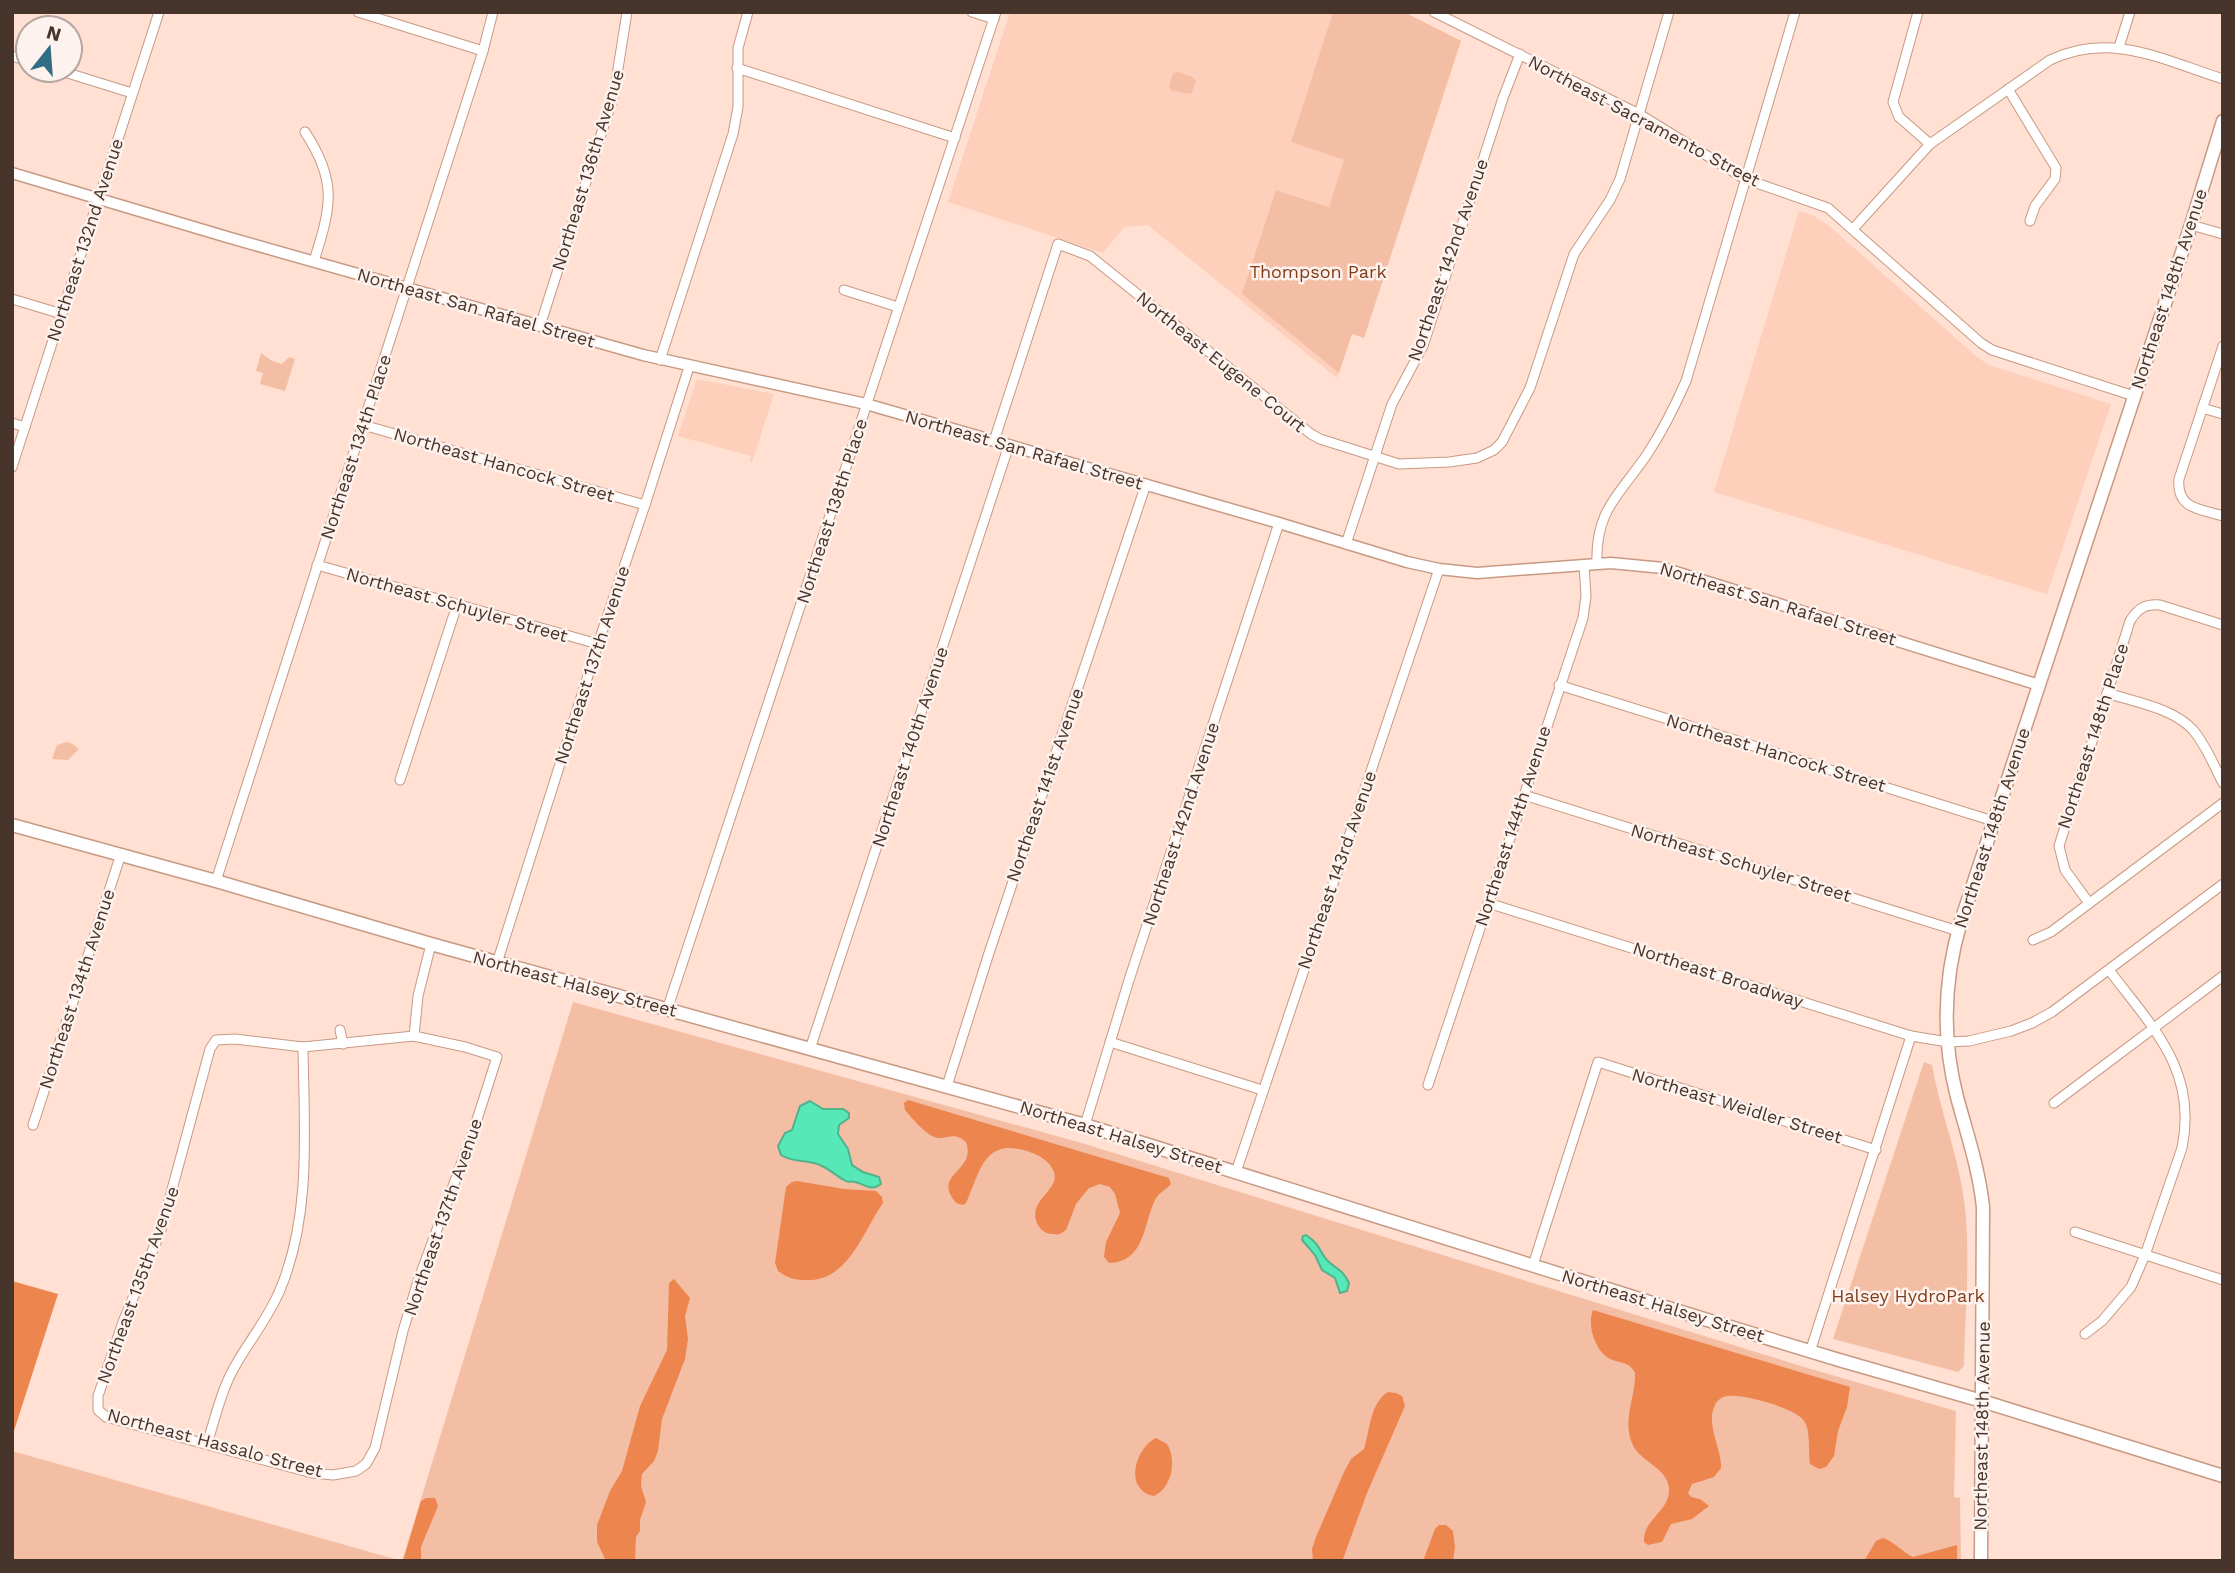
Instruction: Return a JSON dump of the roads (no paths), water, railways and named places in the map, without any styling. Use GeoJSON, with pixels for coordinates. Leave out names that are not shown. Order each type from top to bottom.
{"type":"FeatureCollection","features":[{"type":"Feature","properties":{"kind":"main road","name":"Northeast 148th Avenue"},"geometry":{"type":"LineString","coordinates":[[1981,1561],[1983,1207],[1977,1166],[1954,1085],[1948,1042],[1947,993],[1958,931],[2223,121]]}},
{"type":"Feature","properties":{"kind":"main road","name":"Northeast Halsey Street"},"geometry":{"type":"LineString","coordinates":[[12,825],[497,963],[1085,1125],[1810,1352],[1982,1401],[2223,1476]]}},
{"type":"Feature","properties":{"kind":"street","name":"Northeast 132nd Avenue"},"geometry":{"type":"LineString","coordinates":[[12,467],[159,12]]}},
{"type":"Feature","properties":{"kind":"street"},"geometry":{"type":"LineString","coordinates":[[358,12],[483,51]]}},
{"type":"Feature","properties":{"kind":"street","name":"Northeast 134th Place"},"geometry":{"type":"LineString","coordinates":[[216,881],[483,51],[493,12]]}},
{"type":"Feature","properties":{"kind":"street","name":"Northeast 136th Avenue"},"geometry":{"type":"LineString","coordinates":[[540,326],[614,94],[626,12]]}},
{"type":"Feature","properties":{"kind":"street"},"geometry":{"type":"LineString","coordinates":[[660,360],[733,134],[738,107],[738,48],[748,12]]}},
{"type":"Feature","properties":{"kind":"street"},"geometry":{"type":"LineString","coordinates":[[972,12],[995,16]]}},
{"type":"Feature","properties":{"kind":"street","name":"Northeast Sacramento Street"},"geometry":{"type":"LineString","coordinates":[[1434,12],[1639,114],[1745,179],[1815,201],[1828,208],[1992,350],[2134,396]]}},
{"type":"Feature","properties":{"kind":"street"},"geometry":{"type":"LineString","coordinates":[[1639,114],[1669,12]]}},
{"type":"Feature","properties":{"kind":"street"},"geometry":{"type":"LineString","coordinates":[[1597,564],[1597,536],[1603,517],[1655,442],[1686,381],[1794,12]]}},
{"type":"Feature","properties":{"kind":"street"},"geometry":{"type":"LineString","coordinates":[[1918,12],[1893,102],[1899,117],[1930,144]]}},
{"type":"Feature","properties":{"kind":"street"},"geometry":{"type":"LineString","coordinates":[[2119,47],[2130,12]]}},
{"type":"Feature","properties":{"kind":"street","name":"Northeast 138th Place"},"geometry":{"type":"LineString","coordinates":[[667,1010],[995,16]]}},
{"type":"Feature","properties":{"kind":"street"},"geometry":{"type":"LineString","coordinates":[[1853,229],[1930,144],[2065,52],[2095,46],[2119,47],[2223,79]]}},
{"type":"Feature","properties":{"kind":"street","name":"Northeast 142nd Avenue"},"geometry":{"type":"LineString","coordinates":[[1346,544],[1392,404],[1423,346],[1503,98],[1520,54]]}},
{"type":"Feature","properties":{"kind":"street"},"geometry":{"type":"LineString","coordinates":[[737,68],[955,138]]}},
{"type":"Feature","properties":{"kind":"street"},"geometry":{"type":"LineString","coordinates":[[84,78],[132,93]]}},
{"type":"Feature","properties":{"kind":"street"},"geometry":{"type":"LineString","coordinates":[[2008,89],[2056,168],[2055,179],[2035,206],[2030,221]]}},
{"type":"Feature","properties":{"kind":"street","name":"Northeast Eugene Court"},"geometry":{"type":"LineString","coordinates":[[993,441],[1058,244],[1090,256],[1311,434],[1399,464],[1477,458],[1494,450],[1502,442],[1524,402],[1574,254],[1615,190],[1639,114]]}},
{"type":"Feature","properties":{"kind":"street"},"geometry":{"type":"LineString","coordinates":[[305,132],[320,154],[328,190],[326,215],[314,261]]}},
{"type":"Feature","properties":{"kind":"street","name":"Northeast San Rafael Street"},"geometry":{"type":"LineString","coordinates":[[12,173],[660,360],[866,404],[1407,562],[1439,569],[1492,573],[1597,564],[1637,564],[1685,573],[2039,685]]}},
{"type":"Feature","properties":{"kind":"street"},"geometry":{"type":"LineString","coordinates":[[2191,225],[2223,234]]}},
{"type":"Feature","properties":{"kind":"street"},"geometry":{"type":"LineString","coordinates":[[844,290],[898,307]]}},
{"type":"Feature","properties":{"kind":"street"},"geometry":{"type":"LineString","coordinates":[[12,299],[62,314]]}},
{"type":"Feature","properties":{"kind":"street"},"geometry":{"type":"LineString","coordinates":[[2223,346],[2178,489],[2182,500],[2189,506],[2223,516]]}},
{"type":"Feature","properties":{"kind":"street","name":"Northeast 137th Avenue"},"geometry":{"type":"LineString","coordinates":[[497,963],[689,367]]}},
{"type":"Feature","properties":{"kind":"street"},"geometry":{"type":"LineString","coordinates":[[2202,408],[2223,414]]}},
{"type":"Feature","properties":{"kind":"street"},"geometry":{"type":"LineString","coordinates":[[12,423],[25,428]]}},
{"type":"Feature","properties":{"kind":"street","name":"Northeast Hancock Street"},"geometry":{"type":"LineString","coordinates":[[363,425],[645,505]]}},
{"type":"Feature","properties":{"kind":"street","name":"Northeast 140th Avenue"},"geometry":{"type":"LineString","coordinates":[[810,1049],[1009,445]]}},
{"type":"Feature","properties":{"kind":"street","name":"Northeast 141st Avenue"},"geometry":{"type":"LineString","coordinates":[[947,1086],[1146,484]]}},
{"type":"Feature","properties":{"kind":"street","name":"Northeast 142nd Avenue"},"geometry":{"type":"LineString","coordinates":[[1085,1125],[1279,523]]}},
{"type":"Feature","properties":{"kind":"street","name":"Northeast Schuyler Street"},"geometry":{"type":"LineString","coordinates":[[317,565],[598,644]]}},
{"type":"Feature","properties":{"kind":"street","name":"Northeast 144th Avenue"},"geometry":{"type":"LineString","coordinates":[[1428,1084],[1585,609],[1584,565]]}},
{"type":"Feature","properties":{"kind":"street","name":"Northeast 143rd Avenue"},"geometry":{"type":"LineString","coordinates":[[1236,1172],[1439,569]]}},
{"type":"Feature","properties":{"kind":"street"},"geometry":{"type":"LineString","coordinates":[[400,780],[457,605]]}},
{"type":"Feature","properties":{"kind":"street","name":"Northeast 148th Place"},"geometry":{"type":"LineString","coordinates":[[2089,903],[2065,870],[2059,846],[2130,621],[2141,607],[2160,605],[2223,625]]}},
{"type":"Feature","properties":{"kind":"street","name":"Northeast Hancock Street"},"geometry":{"type":"LineString","coordinates":[[1559,685],[1993,821]]}},
{"type":"Feature","properties":{"kind":"street"},"geometry":{"type":"LineString","coordinates":[[2107,693],[2165,712],[2185,722],[2202,742],[2223,783]]}},
{"type":"Feature","properties":{"kind":"street","name":"Northeast Schuyler Street"},"geometry":{"type":"LineString","coordinates":[[1524,795],[1958,931]]}},
{"type":"Feature","properties":{"kind":"street"},"geometry":{"type":"LineString","coordinates":[[2034,940],[2051,932],[2223,803]]}},
{"type":"Feature","properties":{"kind":"street","name":"Northeast 134th Avenue"},"geometry":{"type":"LineString","coordinates":[[33,1125],[121,854]]}},
{"type":"Feature","properties":{"kind":"street"},"geometry":{"type":"LineString","coordinates":[[1948,1042],[1992,1037],[2032,1023],[2052,1012],[2223,884]]}},
{"type":"Feature","properties":{"kind":"street","name":"Northeast Broadway"},"geometry":{"type":"LineString","coordinates":[[1488,903],[1911,1036],[1948,1042]]}},
{"type":"Feature","properties":{"kind":"street"},"geometry":{"type":"LineString","coordinates":[[207,1444],[230,1376],[270,1312],[280,1290],[295,1238],[304,1172],[303,1047],[414,1036],[418,996],[431,944]]}},
{"type":"Feature","properties":{"kind":"street"},"geometry":{"type":"LineString","coordinates":[[2084,1334],[2102,1321],[2131,1287],[2145,1255],[2182,1147],[2185,1130],[2182,1080],[2172,1057],[2109,970]]}},
{"type":"Feature","properties":{"kind":"street"},"geometry":{"type":"LineString","coordinates":[[2054,1103],[2223,976]]}},
{"type":"Feature","properties":{"kind":"street"},"geometry":{"type":"LineString","coordinates":[[340,1030],[343,1044]]}},
{"type":"Feature","properties":{"kind":"street","name":"Northeast 137th Avenue"},"geometry":{"type":"LineString","coordinates":[[370,1459],[418,1281],[473,1132],[497,1057],[414,1036]]}},
{"type":"Feature","properties":{"kind":"street"},"geometry":{"type":"LineString","coordinates":[[1810,1352],[1911,1036]]}},
{"type":"Feature","properties":{"kind":"street","name":"Northeast 135th Avenue"},"geometry":{"type":"LineString","coordinates":[[98,1409],[98,1396],[123,1322],[161,1230],[210,1049],[216,1040],[235,1039],[303,1047]]}},
{"type":"Feature","properties":{"kind":"street"},"geometry":{"type":"LineString","coordinates":[[1110,1042],[1262,1090]]}},
{"type":"Feature","properties":{"kind":"street","name":"Northeast Weidler Street"},"geometry":{"type":"LineString","coordinates":[[1533,1265],[1598,1062],[1876,1150]]}},
{"type":"Feature","properties":{"kind":"street"},"geometry":{"type":"LineString","coordinates":[[2075,1232],[2223,1280]]}},
{"type":"Feature","properties":{"kind":"street","name":"Northeast Hassalo Street"},"geometry":{"type":"LineString","coordinates":[[98,1409],[106,1417],[312,1473],[332,1475],[356,1471],[370,1459]]}},
{"type":"Feature","properties":{"kind":"park label","name":"Thompson Park"},"geometry":{"type":"Point","coordinates":[1318,272]}},
{"type":"Feature","properties":{"kind":"park label","name":"Halsey HydroPark"},"geometry":{"type":"Point","coordinates":[1908,1296]}}]}
